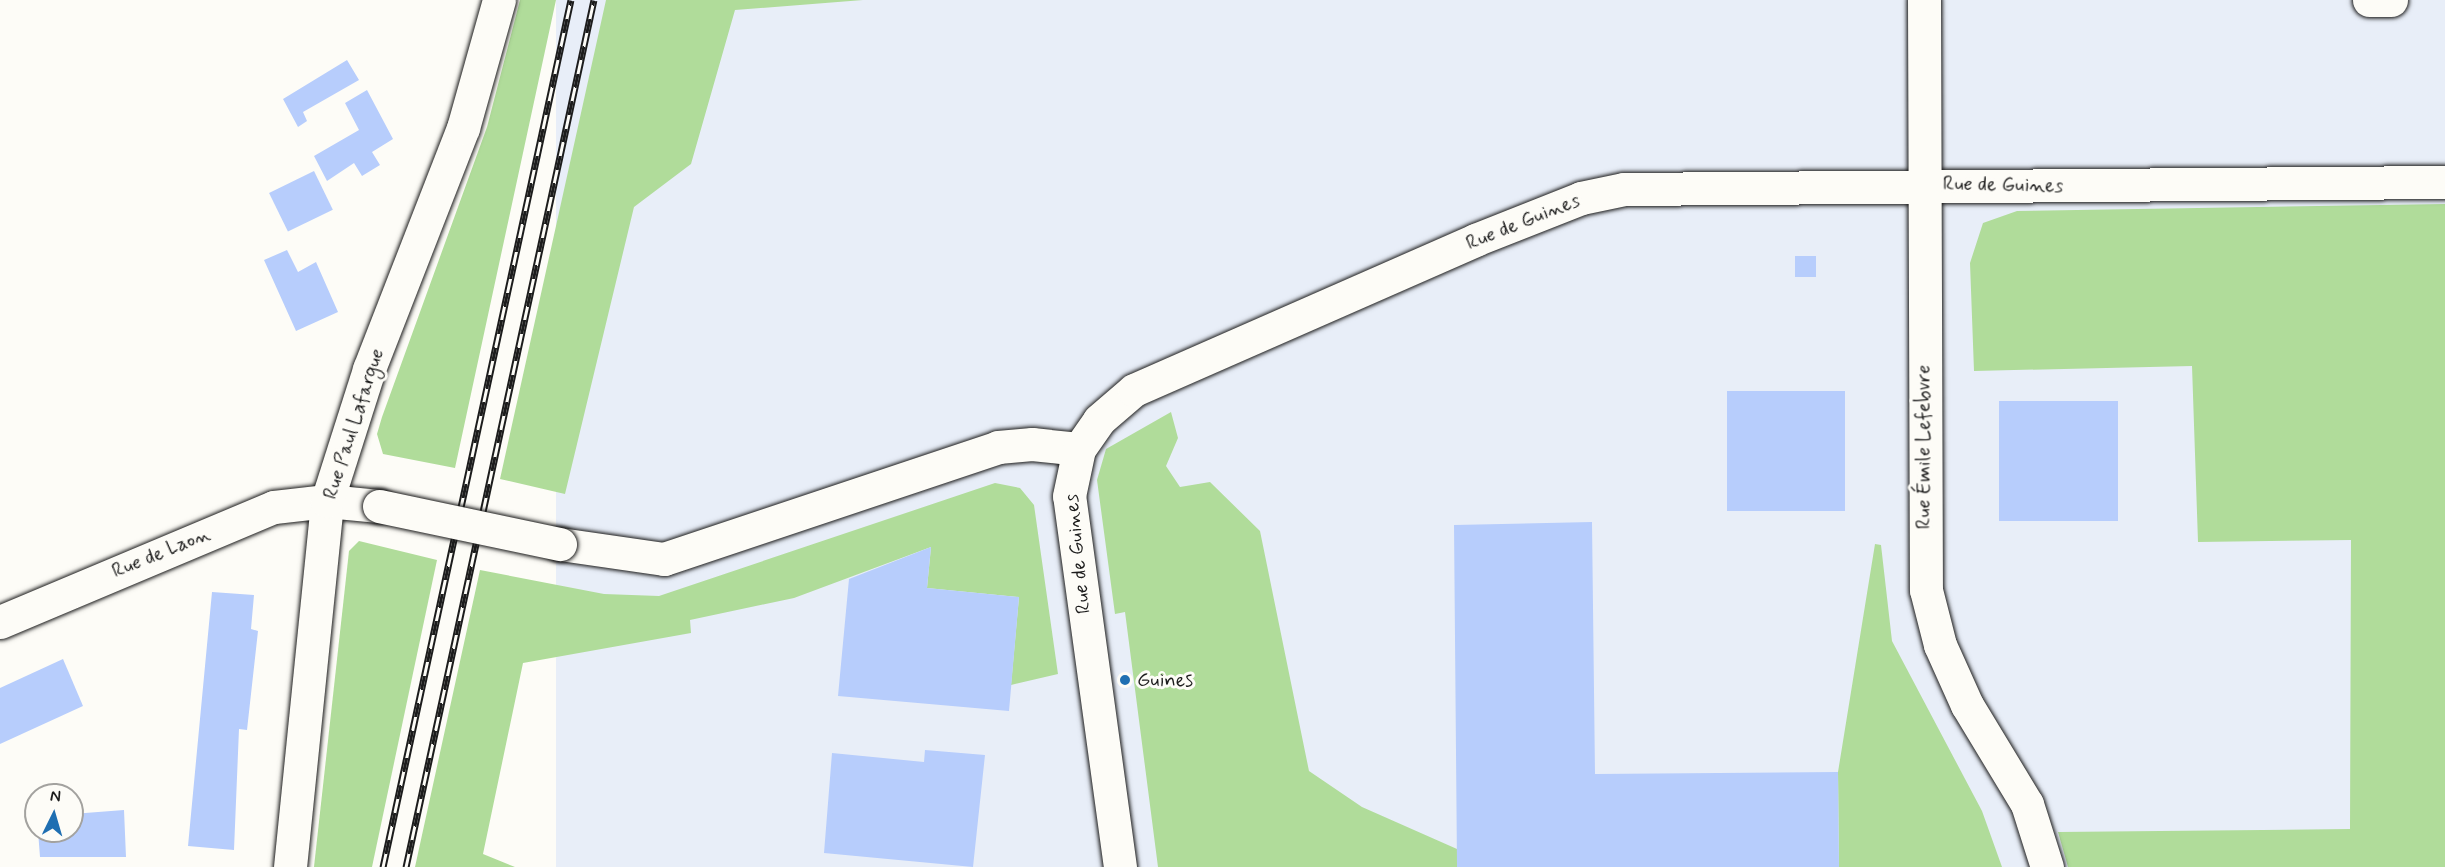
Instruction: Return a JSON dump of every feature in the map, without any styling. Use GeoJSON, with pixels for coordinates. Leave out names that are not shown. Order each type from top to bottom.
{"type":"FeatureCollection","features":[{"type":"Feature","properties":{"kind":"street","name":"Rue Paul Lafargue"},"geometry":{"type":"LineString","coordinates":[[290,867],[327,501],[366,378],[463,128],[499,0]]}},
{"type":"Feature","properties":{"kind":"street","name":"Rue Émile Lefebvre"},"geometry":{"type":"LineString","coordinates":[[1924,0],[1926,590],[1940,645],[1967,705],[2027,804],[2047,867]]}},
{"type":"Feature","properties":{"kind":"street"},"geometry":{"type":"LineString","coordinates":[[2369,0],[2391,0]]}},
{"type":"Feature","properties":{"kind":"street","name":"Rue de Guines"},"geometry":{"type":"LineString","coordinates":[[1120,867],[1069,496],[1079,449],[1098,420],[1134,390],[1581,198],[1668,185],[2445,182]]}},
{"type":"Feature","properties":{"kind":"street","name":"Rue de Laon"},"geometry":{"type":"LineString","coordinates":[[0,622],[274,507],[327,501],[379,506],[560,544],[664,559],[998,447],[1032,444],[1079,449]]}},
{"type":"Feature","properties":{"kind":"shaded area"},"geometry":{"type":"Polygon","coordinates":[[[556,0],[2445,0],[2445,867],[556,867],[556,0]]]}},
{"type":"Feature","properties":{"kind":"green space"},"geometry":{"type":"Polygon","coordinates":[[[520,0],[556,0],[455,468],[383,454],[377,434],[382,417],[487,127],[520,0]]]}},
{"type":"Feature","properties":{"kind":"green space"},"geometry":{"type":"Polygon","coordinates":[[[606,0],[863,0],[735,10],[691,164],[634,207],[565,494],[500,479],[606,0]]]}},
{"type":"Feature","properties":{"kind":"green space"},"geometry":{"type":"Polygon","coordinates":[[[2445,204],[2445,867],[2068,867],[2058,832],[2350,829],[2351,540],[2198,542],[2192,366],[1974,371],[1970,263],[1983,223],[2017,211],[2445,204]]]}},
{"type":"Feature","properties":{"kind":"green space"},"geometry":{"type":"Polygon","coordinates":[[[1171,412],[1178,438],[1166,466],[1180,487],[1210,482],[1260,531],[1309,771],[1362,807],[1457,849],[1457,867],[1158,867],[1125,612],[1115,614],[1097,480],[1106,449],[1171,412]]]}},
{"type":"Feature","properties":{"kind":"green space"},"geometry":{"type":"Polygon","coordinates":[[[995,483],[1020,488],[1034,505],[1058,674],[1011,685],[1019,597],[927,588],[931,547],[794,598],[690,620],[691,633],[523,663],[483,854],[515,867],[415,867],[480,570],[604,594],[659,596],[995,483]]]}},
{"type":"Feature","properties":{"kind":"green space"},"geometry":{"type":"Polygon","coordinates":[[[359,541],[437,560],[372,867],[314,867],[349,551],[359,541]]]}},
{"type":"Feature","properties":{"kind":"green space"},"geometry":{"type":"Polygon","coordinates":[[[1875,544],[1881,545],[1892,641],[1982,811],[2002,867],[1839,867],[1838,772],[1875,544]]]}},
{"type":"Feature","properties":{"kind":"building"},"geometry":{"type":"Polygon","coordinates":[[[347,60],[359,80],[303,112],[307,121],[298,127],[283,99],[347,60]]]}},
{"type":"Feature","properties":{"kind":"building"},"geometry":{"type":"Polygon","coordinates":[[[367,90],[393,139],[372,152],[380,165],[362,176],[354,163],[327,181],[314,156],[359,130],[345,103],[367,90]]]}},
{"type":"Feature","properties":{"kind":"building"},"geometry":{"type":"Polygon","coordinates":[[[314,171],[333,210],[288,232],[269,193],[314,171]]]}},
{"type":"Feature","properties":{"kind":"building"},"geometry":{"type":"Polygon","coordinates":[[[287,250],[298,272],[316,262],[338,312],[296,331],[264,260],[287,250]]]}},
{"type":"Feature","properties":{"kind":"building"},"geometry":{"type":"Polygon","coordinates":[[[1795,256],[1816,256],[1816,277],[1795,277],[1795,256]]]}},
{"type":"Feature","properties":{"kind":"building"},"geometry":{"type":"Polygon","coordinates":[[[1727,391],[1845,391],[1845,511],[1727,511],[1727,391]]]}},
{"type":"Feature","properties":{"kind":"building"},"geometry":{"type":"Polygon","coordinates":[[[1999,401],[2118,401],[2118,521],[1999,521],[1999,401]]]}},
{"type":"Feature","properties":{"kind":"building"},"geometry":{"type":"Polygon","coordinates":[[[1592,522],[1595,774],[1838,772],[1839,867],[1457,867],[1454,525],[1592,522]]]}},
{"type":"Feature","properties":{"kind":"building"},"geometry":{"type":"Polygon","coordinates":[[[931,547],[927,588],[1019,597],[1009,711],[838,696],[849,579],[931,547]]]}},
{"type":"Feature","properties":{"kind":"building"},"geometry":{"type":"Polygon","coordinates":[[[212,592],[254,595],[251,629],[258,631],[247,730],[239,729],[234,850],[188,846],[212,592]]]}},
{"type":"Feature","properties":{"kind":"building"},"geometry":{"type":"Polygon","coordinates":[[[63,659],[83,706],[0,744],[0,688],[63,659]]]}},
{"type":"Feature","properties":{"kind":"building"},"geometry":{"type":"Polygon","coordinates":[[[925,750],[985,755],[973,867],[824,853],[832,753],[924,762],[925,750]]]}},
{"type":"Feature","properties":{"kind":"building"},"geometry":{"type":"Polygon","coordinates":[[[124,810],[126,857],[40,857],[39,843],[84,843],[84,813],[124,810]]]}},
{"type":"Feature","properties":{"kind":"railway"},"geometry":{"type":"LineString","coordinates":[[383,867],[571,0]]}},
{"type":"Feature","properties":{"kind":"railway"},"geometry":{"type":"LineString","coordinates":[[406,867],[594,0]]}},
{"type":"Feature","properties":{"kind":"place","name":"Guines"},"geometry":{"type":"Point","coordinates":[1125,680]}}]}
